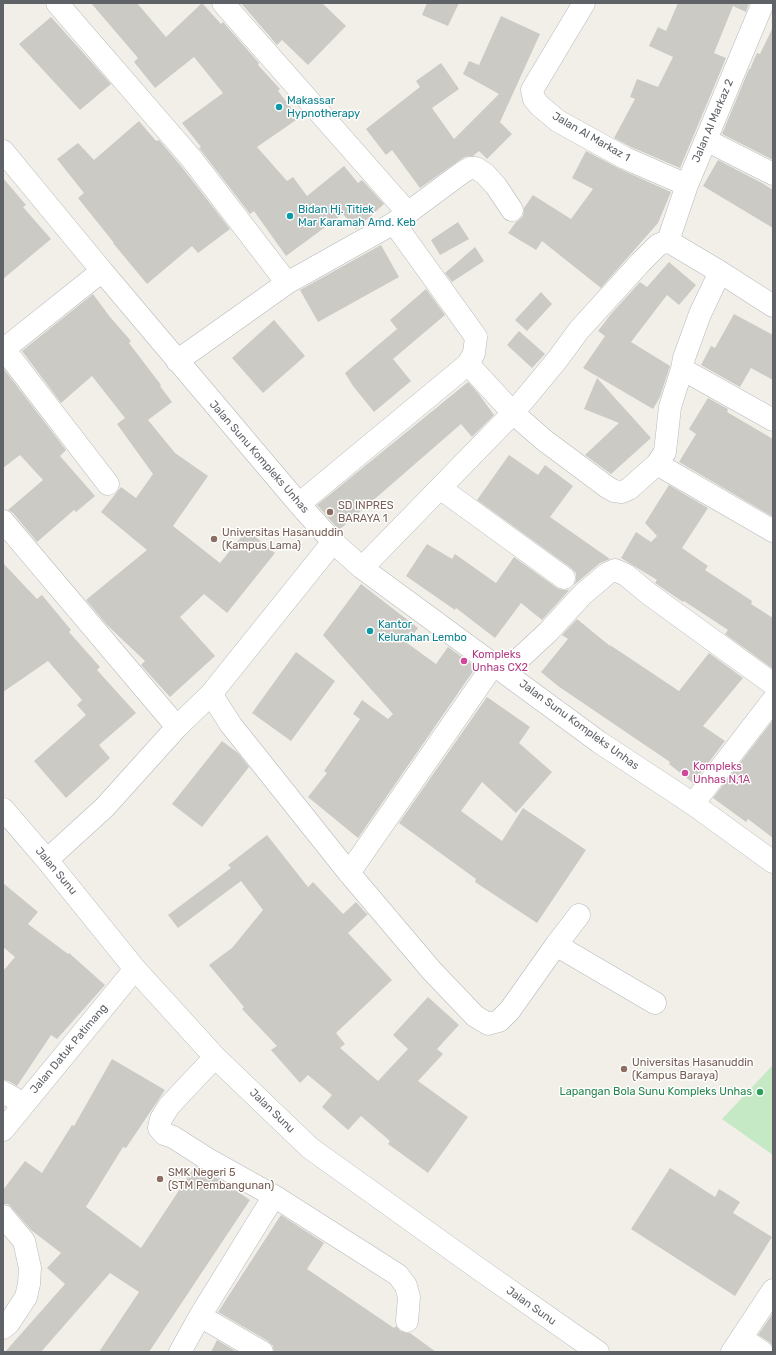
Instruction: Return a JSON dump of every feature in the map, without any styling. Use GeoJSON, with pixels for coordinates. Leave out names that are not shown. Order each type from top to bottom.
{"type":"FeatureCollection","features":[{"type":"Feature","properties":{"kind":"street"},"geometry":{"type":"LineString","coordinates":[[57,3],[191,158],[287,283]]}},
{"type":"Feature","properties":{"kind":"street"},"geometry":{"type":"LineString","coordinates":[[223,3],[401,218],[476,337],[474,353],[468,364],[300,504]]}},
{"type":"Feature","properties":{"kind":"street","name":"Jalan Al Markaz 1"},"geometry":{"type":"LineString","coordinates":[[584,3],[532,90],[534,99],[558,121],[625,158],[687,184]]}},
{"type":"Feature","properties":{"kind":"street","name":"Jalan Al Markaz 2"},"geometry":{"type":"LineString","coordinates":[[668,241],[687,184],[763,3]]}},
{"type":"Feature","properties":{"kind":"street"},"geometry":{"type":"LineString","coordinates":[[706,140],[773,174]]}},
{"type":"Feature","properties":{"kind":"street","name":"Jalan Sunu Kompleks Unhas"},"geometry":{"type":"LineString","coordinates":[[3,151],[177,361],[333,542],[362,568],[500,668],[598,742],[692,804],[773,862]]}},
{"type":"Feature","properties":{"kind":"street"},"geometry":{"type":"LineString","coordinates":[[177,361],[287,283],[401,218],[470,168],[476,168],[485,174],[496,186],[512,210]]}},
{"type":"Feature","properties":{"kind":"street"},"geometry":{"type":"LineString","coordinates":[[362,568],[513,413],[553,366],[579,330],[641,262],[658,246],[668,241],[773,306]]}},
{"type":"Feature","properties":{"kind":"street"},"geometry":{"type":"LineString","coordinates":[[102,271],[4,350],[108,484]]}},
{"type":"Feature","properties":{"kind":"street"},"geometry":{"type":"LineString","coordinates":[[468,364],[513,413],[544,440],[607,487],[614,491],[622,492],[629,489],[657,464],[665,452],[670,407],[684,358],[700,314],[720,272]]}},
{"type":"Feature","properties":{"kind":"street"},"geometry":{"type":"LineString","coordinates":[[682,369],[773,420]]}},
{"type":"Feature","properties":{"kind":"street"},"geometry":{"type":"LineString","coordinates":[[657,464],[773,531]]}},
{"type":"Feature","properties":{"kind":"street"},"geometry":{"type":"LineString","coordinates":[[440,488],[564,578]]}},
{"type":"Feature","properties":{"kind":"street"},"geometry":{"type":"LineString","coordinates":[[3,521],[177,727]]}},
{"type":"Feature","properties":{"kind":"street"},"geometry":{"type":"LineString","coordinates":[[47,860],[105,807],[177,727],[211,694],[333,542]]}},
{"type":"Feature","properties":{"kind":"street"},"geometry":{"type":"LineString","coordinates":[[349,873],[500,668],[548,632],[583,594],[608,573],[615,570],[626,575],[649,594],[773,684]]}},
{"type":"Feature","properties":{"kind":"street"},"geometry":{"type":"LineString","coordinates":[[211,694],[231,725],[349,873],[432,971],[475,1016],[488,1024],[499,1021],[510,1010],[579,915]]}},
{"type":"Feature","properties":{"kind":"street"},"geometry":{"type":"LineString","coordinates":[[692,804],[773,700]]}},
{"type":"Feature","properties":{"kind":"street","name":"Jalan Sunu"},"geometry":{"type":"LineString","coordinates":[[6,818],[47,860],[135,969],[215,1057],[310,1148],[586,1349]]}},
{"type":"Feature","properties":{"kind":"street"},"geometry":{"type":"LineString","coordinates":[[556,945],[655,1003]]}},
{"type":"Feature","properties":{"kind":"street","name":"Jalan Datuk Patimang"},"geometry":{"type":"LineString","coordinates":[[3,1130],[135,969]]}},
{"type":"Feature","properties":{"kind":"street"},"geometry":{"type":"LineString","coordinates":[[215,1057],[169,1106],[161,1119],[159,1128],[164,1134],[173,1137],[206,1158],[274,1196],[398,1275],[406,1286],[409,1297],[407,1321]]}},
{"type":"Feature","properties":{"kind":"street"},"geometry":{"type":"LineString","coordinates":[[3,1092],[24,1104]]}},
{"type":"Feature","properties":{"kind":"street"},"geometry":{"type":"LineString","coordinates":[[180,1352],[200,1316],[274,1196]]}},
{"type":"Feature","properties":{"kind":"street"},"geometry":{"type":"LineString","coordinates":[[3,1216],[24,1241],[30,1268],[26,1297],[9,1323],[3,1328]]}},
{"type":"Feature","properties":{"kind":"street"},"geometry":{"type":"LineString","coordinates":[[762,1352],[737,1345],[773,1290]]}},
{"type":"Feature","properties":{"kind":"street"},"geometry":{"type":"LineString","coordinates":[[200,1316],[262,1352]]}},
{"type":"Feature","properties":{"kind":"green space","name":"Lapangan Bola Sunu Kompleks Unhas"},"geometry":{"type":"Polygon","coordinates":[[[773,1065],[773,1155],[722,1119],[773,1065]]]}},
{"type":"Feature","properties":{"kind":"building"},"geometry":{"type":"Polygon","coordinates":[[[91,3],[137,3],[166,37],[202,3],[221,24],[223,22],[259,63],[258,65],[280,89],[278,91],[299,118],[257,147],[287,181],[293,177],[307,196],[344,166],[358,183],[362,180],[384,204],[356,229],[343,214],[286,256],[254,211],[250,214],[199,148],[201,147],[182,123],[223,93],[194,57],[155,88],[134,62],[138,58],[91,3]]]}},
{"type":"Feature","properties":{"kind":"building"},"geometry":{"type":"Polygon","coordinates":[[[241,3],[322,3],[346,26],[308,65],[282,40],[277,45],[241,3]]]}},
{"type":"Feature","properties":{"kind":"building"},"geometry":{"type":"Polygon","coordinates":[[[427,3],[459,3],[448,26],[422,15],[427,3]]]}},
{"type":"Feature","properties":{"kind":"building"},"geometry":{"type":"Polygon","coordinates":[[[678,3],[749,3],[746,12],[733,6],[714,53],[726,58],[680,168],[614,138],[635,99],[630,97],[637,79],[658,87],[673,57],[649,46],[658,27],[666,31],[678,3]]]}},
{"type":"Feature","properties":{"kind":"building"},"geometry":{"type":"Polygon","coordinates":[[[501,16],[540,34],[500,122],[512,134],[487,159],[479,151],[473,156],[464,157],[420,188],[392,150],[386,155],[366,129],[420,87],[416,81],[441,63],[459,89],[432,108],[454,139],[499,94],[463,74],[469,61],[479,65],[501,16]]]}},
{"type":"Feature","properties":{"kind":"building"},"geometry":{"type":"Polygon","coordinates":[[[51,17],[111,84],[80,110],[19,44],[51,17]]]}},
{"type":"Feature","properties":{"kind":"building"},"geometry":{"type":"Polygon","coordinates":[[[773,27],[773,160],[722,134],[749,69],[757,53],[760,54],[773,27]]]}},
{"type":"Feature","properties":{"kind":"building"},"geometry":{"type":"Polygon","coordinates":[[[139,121],[156,141],[159,140],[181,166],[230,229],[198,253],[192,246],[147,284],[78,198],[84,193],[57,159],[78,143],[94,160],[139,121]]]}},
{"type":"Feature","properties":{"kind":"building"},"geometry":{"type":"Polygon","coordinates":[[[586,151],[620,169],[671,192],[658,223],[601,288],[542,241],[536,250],[508,233],[516,222],[523,216],[524,208],[533,195],[571,219],[593,189],[572,178],[586,151]]]}},
{"type":"Feature","properties":{"kind":"building"},"geometry":{"type":"Polygon","coordinates":[[[718,160],[773,190],[773,228],[703,186],[718,160]]]}},
{"type":"Feature","properties":{"kind":"building"},"geometry":{"type":"Polygon","coordinates":[[[3,178],[26,205],[23,207],[51,239],[3,279],[3,178]]]}},
{"type":"Feature","properties":{"kind":"building"},"geometry":{"type":"Polygon","coordinates":[[[458,222],[469,239],[440,255],[431,240],[458,222]]]}},
{"type":"Feature","properties":{"kind":"building"},"geometry":{"type":"Polygon","coordinates":[[[381,245],[399,277],[318,322],[300,290],[381,245]]]}},
{"type":"Feature","properties":{"kind":"building"},"geometry":{"type":"Polygon","coordinates":[[[475,247],[484,261],[452,282],[445,273],[475,247]]]}},
{"type":"Feature","properties":{"kind":"building"},"geometry":{"type":"Polygon","coordinates":[[[669,262],[696,285],[679,305],[667,295],[631,342],[670,366],[660,397],[653,409],[583,368],[605,336],[598,331],[611,314],[640,282],[647,287],[669,262]]]}},
{"type":"Feature","properties":{"kind":"building"},"geometry":{"type":"Polygon","coordinates":[[[426,289],[445,315],[393,359],[411,381],[374,412],[353,386],[345,373],[397,329],[390,320],[426,289]]]}},
{"type":"Feature","properties":{"kind":"building"},"geometry":{"type":"Polygon","coordinates":[[[541,292],[552,304],[527,331],[515,320],[541,292]]]}},
{"type":"Feature","properties":{"kind":"building"},"geometry":{"type":"Polygon","coordinates":[[[93,294],[110,317],[131,341],[129,343],[172,402],[148,420],[175,453],[208,476],[173,526],[220,563],[247,530],[275,553],[227,613],[204,594],[180,617],[215,656],[170,697],[141,665],[145,661],[107,625],[86,600],[147,550],[101,512],[121,487],[136,498],[153,474],[117,424],[125,418],[92,376],[61,403],[22,351],[93,294]]]}},
{"type":"Feature","properties":{"kind":"building"},"geometry":{"type":"Polygon","coordinates":[[[734,314],[773,335],[773,380],[751,368],[740,387],[701,365],[711,346],[715,348],[734,314]]]}},
{"type":"Feature","properties":{"kind":"building"},"geometry":{"type":"Polygon","coordinates":[[[274,320],[305,356],[263,393],[232,358],[274,320]]]}},
{"type":"Feature","properties":{"kind":"building"},"geometry":{"type":"Polygon","coordinates":[[[519,331],[545,354],[532,368],[507,345],[519,331]]]}},
{"type":"Feature","properties":{"kind":"building"},"geometry":{"type":"Polygon","coordinates":[[[3,368],[66,450],[60,456],[95,496],[76,512],[74,510],[37,542],[13,513],[8,510],[43,480],[20,455],[3,468],[3,368]]]}},
{"type":"Feature","properties":{"kind":"building"},"geometry":{"type":"Polygon","coordinates":[[[597,378],[651,438],[611,474],[585,455],[619,423],[584,409],[597,378]]]}},
{"type":"Feature","properties":{"kind":"building"},"geometry":{"type":"Polygon","coordinates":[[[468,382],[494,415],[472,437],[461,424],[339,530],[317,505],[468,382]]]}},
{"type":"Feature","properties":{"kind":"building"},"geometry":{"type":"Polygon","coordinates":[[[708,398],[728,409],[727,412],[773,439],[773,517],[679,462],[696,434],[689,429],[708,398]]]}},
{"type":"Feature","properties":{"kind":"building"},"geometry":{"type":"Polygon","coordinates":[[[509,455],[538,475],[545,465],[573,486],[550,517],[610,559],[600,563],[574,585],[576,573],[571,568],[477,500],[509,455]]]}},
{"type":"Feature","properties":{"kind":"building"},"geometry":{"type":"Polygon","coordinates":[[[669,485],[708,508],[682,548],[708,566],[705,570],[752,601],[751,604],[773,618],[773,669],[725,634],[728,630],[684,601],[683,602],[655,583],[657,580],[621,558],[636,532],[651,542],[657,536],[645,523],[669,485]]]}},
{"type":"Feature","properties":{"kind":"building"},"geometry":{"type":"Polygon","coordinates":[[[427,544],[452,559],[455,554],[496,583],[514,557],[557,588],[569,590],[573,586],[542,620],[521,603],[495,638],[456,608],[455,610],[406,576],[427,544]]]}},
{"type":"Feature","properties":{"kind":"building"},"geometry":{"type":"Polygon","coordinates":[[[3,563],[37,599],[42,595],[71,630],[69,632],[100,667],[97,670],[136,713],[99,745],[110,758],[66,798],[34,761],[86,715],[77,705],[82,700],[48,661],[3,692],[3,563]]]}},
{"type":"Feature","properties":{"kind":"building"},"geometry":{"type":"Polygon","coordinates":[[[361,584],[418,628],[407,643],[436,664],[448,647],[476,667],[358,838],[308,797],[327,773],[324,771],[360,719],[353,714],[362,700],[388,719],[393,714],[323,635],[361,584]]]}},
{"type":"Feature","properties":{"kind":"building"},"geometry":{"type":"Polygon","coordinates":[[[577,619],[610,646],[679,691],[709,653],[743,678],[703,726],[725,741],[693,783],[669,764],[670,762],[558,686],[541,672],[568,639],[562,635],[577,619]]]}},
{"type":"Feature","properties":{"kind":"building"},"geometry":{"type":"Polygon","coordinates":[[[296,652],[335,681],[291,741],[252,713],[296,652]]]}},
{"type":"Feature","properties":{"kind":"building"},"geometry":{"type":"Polygon","coordinates":[[[487,697],[530,727],[519,743],[552,772],[516,813],[482,782],[461,811],[502,841],[523,808],[586,850],[537,923],[475,882],[476,879],[399,823],[487,697]]]}},
{"type":"Feature","properties":{"kind":"building"},"geometry":{"type":"Polygon","coordinates":[[[773,720],[773,838],[748,819],[746,822],[713,798],[773,720]]]}},
{"type":"Feature","properties":{"kind":"building"},"geometry":{"type":"Polygon","coordinates":[[[222,741],[238,753],[249,767],[202,827],[172,804],[222,741]]]}},
{"type":"Feature","properties":{"kind":"building"},"geometry":{"type":"Polygon","coordinates":[[[267,835],[308,887],[313,882],[343,914],[356,902],[368,914],[348,933],[392,980],[336,1033],[345,1044],[340,1048],[378,1081],[408,1049],[393,1035],[428,997],[459,1025],[437,1049],[443,1054],[418,1081],[468,1117],[428,1173],[388,1144],[390,1141],[361,1116],[348,1130],[322,1107],[332,1095],[308,1075],[300,1083],[271,1050],[277,1046],[242,1009],[244,1007],[209,965],[232,948],[263,910],[241,881],[178,928],[168,915],[231,868],[228,865],[267,835]]]}},
{"type":"Feature","properties":{"kind":"building"},"geometry":{"type":"Polygon","coordinates":[[[3,883],[38,912],[28,924],[68,954],[69,953],[105,985],[57,1039],[51,1035],[17,1086],[9,1081],[3,1080],[3,971],[15,957],[3,947],[3,883]]]}},
{"type":"Feature","properties":{"kind":"building"},"geometry":{"type":"Polygon","coordinates":[[[112,1059],[165,1090],[126,1148],[123,1147],[86,1207],[141,1248],[195,1166],[220,1180],[250,1200],[149,1352],[99,1352],[139,1292],[110,1273],[41,1352],[5,1352],[65,1284],[47,1268],[61,1253],[31,1230],[8,1204],[3,1204],[3,1190],[25,1161],[42,1173],[72,1125],[74,1126],[112,1059]]]}},
{"type":"Feature","properties":{"kind":"building"},"geometry":{"type":"Polygon","coordinates":[[[670,1168],[715,1197],[719,1189],[740,1202],[733,1213],[772,1237],[735,1296],[631,1229],[670,1168]]]}},
{"type":"Feature","properties":{"kind":"building"},"geometry":{"type":"Polygon","coordinates":[[[281,1215],[324,1243],[307,1269],[394,1328],[396,1326],[400,1331],[410,1333],[436,1352],[274,1352],[273,1346],[268,1341],[218,1312],[281,1215]]]}},
{"type":"Feature","properties":{"kind":"building"},"geometry":{"type":"Polygon","coordinates":[[[773,1313],[773,1346],[758,1335],[773,1313]]]}},
{"type":"Feature","properties":{"kind":"building"},"geometry":{"type":"Polygon","coordinates":[[[217,1340],[237,1352],[211,1352],[217,1340]]]}},
{"type":"Feature","properties":{"kind":"place","name":"Makassar Hypnotherapy"},"geometry":{"type":"Point","coordinates":[279,107]}},
{"type":"Feature","properties":{"kind":"place","name":"Bidan Hj. Titiek Mar Karamah Amd. Keb"},"geometry":{"type":"Point","coordinates":[290,216]}},
{"type":"Feature","properties":{"kind":"place","name":"SD INPRES BARAYA 1"},"geometry":{"type":"Point","coordinates":[330,512]}},
{"type":"Feature","properties":{"kind":"place","name":"Universitas Hasanuddin (Kampus Lama)"},"geometry":{"type":"Point","coordinates":[214,539]}},
{"type":"Feature","properties":{"kind":"place","name":"Kantor Kelurahan Lembo"},"geometry":{"type":"Point","coordinates":[370,631]}},
{"type":"Feature","properties":{"kind":"place","name":"Kompleks Unhas CX2"},"geometry":{"type":"Point","coordinates":[464,661]}},
{"type":"Feature","properties":{"kind":"place","name":"Kompleks Unhas N,1A"},"geometry":{"type":"Point","coordinates":[685,773]}},
{"type":"Feature","properties":{"kind":"place","name":"Universitas Hasanuddin (Kampus Baraya)"},"geometry":{"type":"Point","coordinates":[624,1069]}},
{"type":"Feature","properties":{"kind":"place","name":"Lapangan Bola Sunu Kompleks Unhas"},"geometry":{"type":"Point","coordinates":[760,1092]}},
{"type":"Feature","properties":{"kind":"place","name":"SMK Negeri 5 (STM Pembangunan)"},"geometry":{"type":"Point","coordinates":[160,1179]}}]}
